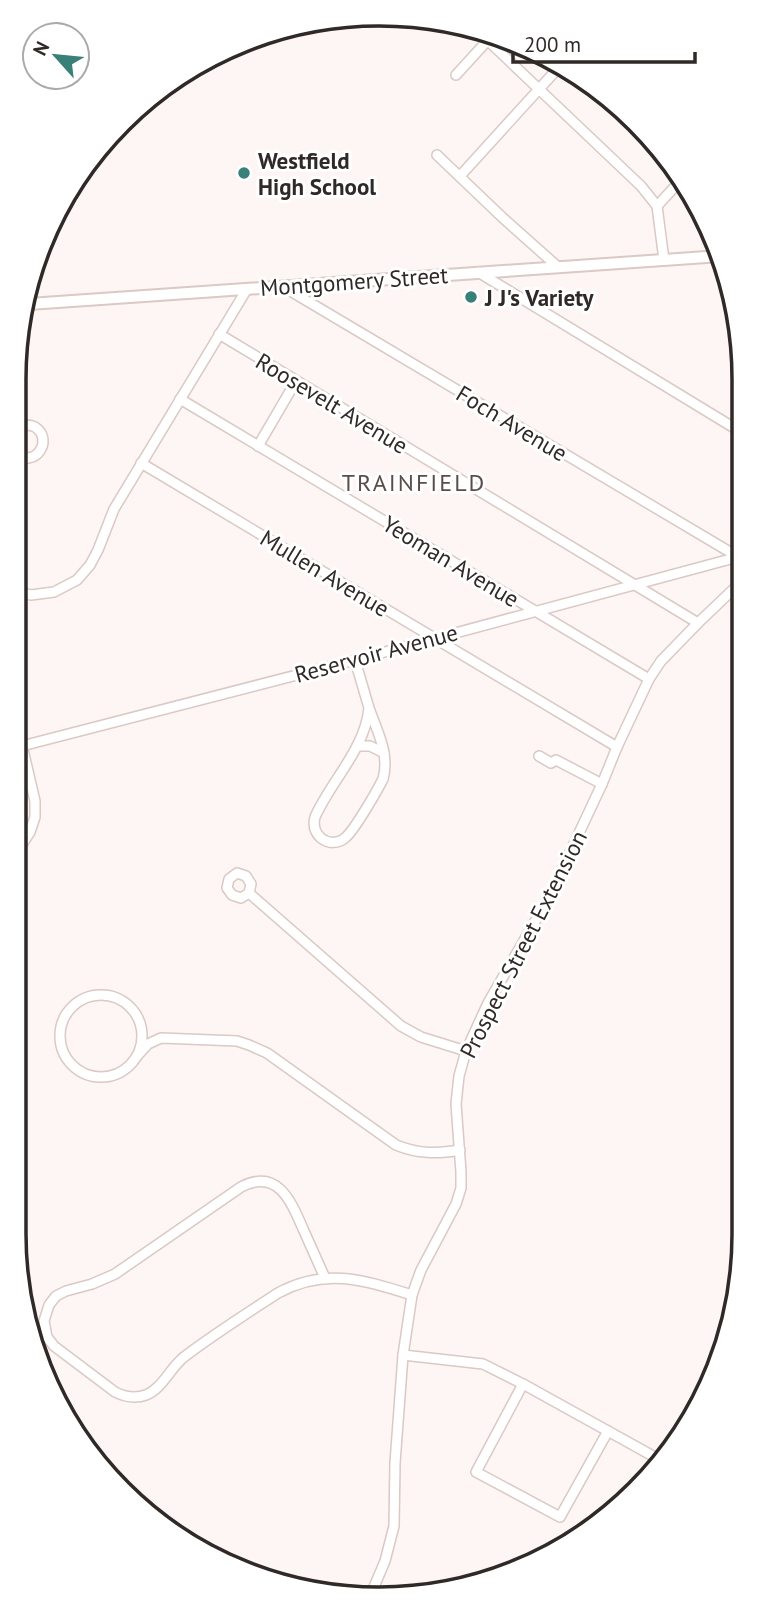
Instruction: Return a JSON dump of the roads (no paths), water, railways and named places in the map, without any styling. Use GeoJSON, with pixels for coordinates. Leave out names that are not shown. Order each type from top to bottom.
{"type":"FeatureCollection","features":[{"type":"Feature","properties":{"kind":"main road","name":"Montgomery Street"},"geometry":{"type":"LineString","coordinates":[[34,304],[710,257]]}},
{"type":"Feature","properties":{"kind":"street"},"geometry":{"type":"LineString","coordinates":[[456,75],[481,42]]}},
{"type":"Feature","properties":{"kind":"street"},"geometry":{"type":"LineString","coordinates":[[494,46],[641,186],[657,206],[664,260]]}},
{"type":"Feature","properties":{"kind":"street"},"geometry":{"type":"LineString","coordinates":[[460,176],[553,73]]}},
{"type":"Feature","properties":{"kind":"street"},"geometry":{"type":"LineString","coordinates":[[437,155],[558,267]]}},
{"type":"Feature","properties":{"kind":"street"},"geometry":{"type":"LineString","coordinates":[[657,206],[674,187]]}},
{"type":"Feature","properties":{"kind":"street"},"geometry":{"type":"LineString","coordinates":[[478,272],[732,427]]}},
{"type":"Feature","properties":{"kind":"street","name":"Foch Avenue"},"geometry":{"type":"LineString","coordinates":[[282,286],[732,553]]}},
{"type":"Feature","properties":{"kind":"street"},"geometry":{"type":"LineString","coordinates":[[26,594],[52,592],[69,585],[85,572],[95,557],[114,509],[247,289]]}},
{"type":"Feature","properties":{"kind":"street","name":"Roosevelt Avenue"},"geometry":{"type":"LineString","coordinates":[[219,334],[698,623]]}},
{"type":"Feature","properties":{"kind":"street"},"geometry":{"type":"LineString","coordinates":[[258,446],[296,381]]}},
{"type":"Feature","properties":{"kind":"street","name":"Yeoman Avenue"},"geometry":{"type":"LineString","coordinates":[[180,399],[649,679]]}},
{"type":"Feature","properties":{"kind":"street"},"geometry":{"type":"LineString","coordinates":[[26,425],[39,431],[43,440],[40,450],[33,457],[26,458]]}},
{"type":"Feature","properties":{"kind":"street","name":"Mullen Avenue"},"geometry":{"type":"LineString","coordinates":[[141,463],[617,747]]}},
{"type":"Feature","properties":{"kind":"street","name":"Reservoir Avenue"},"geometry":{"type":"LineString","coordinates":[[26,745],[732,560]]}},
{"type":"Feature","properties":{"kind":"street","name":"Prospect Street Extension"},"geometry":{"type":"LineString","coordinates":[[374,1587],[385,1561],[394,1526],[395,1463],[403,1355],[412,1295],[421,1270],[459,1197],[461,1179],[456,1104],[459,1076],[466,1051],[488,1003],[549,897],[649,679],[661,661],[732,591]]}},
{"type":"Feature","properties":{"kind":"street"},"geometry":{"type":"LineString","coordinates":[[355,660],[384,753],[383,779],[344,839],[327,842],[315,830],[315,817],[357,746],[365,729],[369,708]]}},
{"type":"Feature","properties":{"kind":"street"},"geometry":{"type":"LineString","coordinates":[[357,746],[370,746],[384,753]]}},
{"type":"Feature","properties":{"kind":"street"},"geometry":{"type":"LineString","coordinates":[[539,756],[551,763],[556,760],[602,784]]}},
{"type":"Feature","properties":{"kind":"street"},"geometry":{"type":"LineString","coordinates":[[26,770],[34,793],[35,809],[26,838]]}},
{"type":"Feature","properties":{"kind":"street"},"geometry":{"type":"LineString","coordinates":[[248,893],[401,1026],[421,1037],[466,1051]]}},
{"type":"Feature","properties":{"kind":"street"},"geometry":{"type":"LineString","coordinates":[[137,1056],[142,1043],[140,1023],[134,1011],[112,996],[92,996],[79,1001],[62,1021],[60,1034],[63,1053],[70,1064],[93,1077],[118,1074],[129,1066],[148,1044],[161,1038],[230,1040],[267,1053],[396,1145],[431,1153],[460,1150]]}},
{"type":"Feature","properties":{"kind":"street"},"geometry":{"type":"LineString","coordinates":[[140,1023],[161,1038]]}},
{"type":"Feature","properties":{"kind":"street"},"geometry":{"type":"LineString","coordinates":[[325,1278],[288,1197],[274,1185],[252,1183],[241,1187],[115,1274],[56,1296],[46,1310],[44,1326],[47,1337],[54,1346],[109,1388],[125,1396],[142,1396],[157,1388],[184,1357],[278,1293],[305,1282],[335,1277],[412,1295]]}},
{"type":"Feature","properties":{"kind":"street"},"geometry":{"type":"LineString","coordinates":[[403,1355],[483,1364],[653,1456]]}},
{"type":"Feature","properties":{"kind":"street"},"geometry":{"type":"LineString","coordinates":[[523,1384],[476,1472],[560,1517],[608,1432]]}},
{"type":"Feature","properties":{"kind":"place","name":"Westfield High School"},"geometry":{"type":"Point","coordinates":[244,173]}},
{"type":"Feature","properties":{"kind":"place","name":"J J's Variety"},"geometry":{"type":"Point","coordinates":[471,297]}},
{"type":"Feature","properties":{"kind":"district","name":"TRAINFIELD"},"geometry":{"type":"Point","coordinates":[414,482]}}]}
